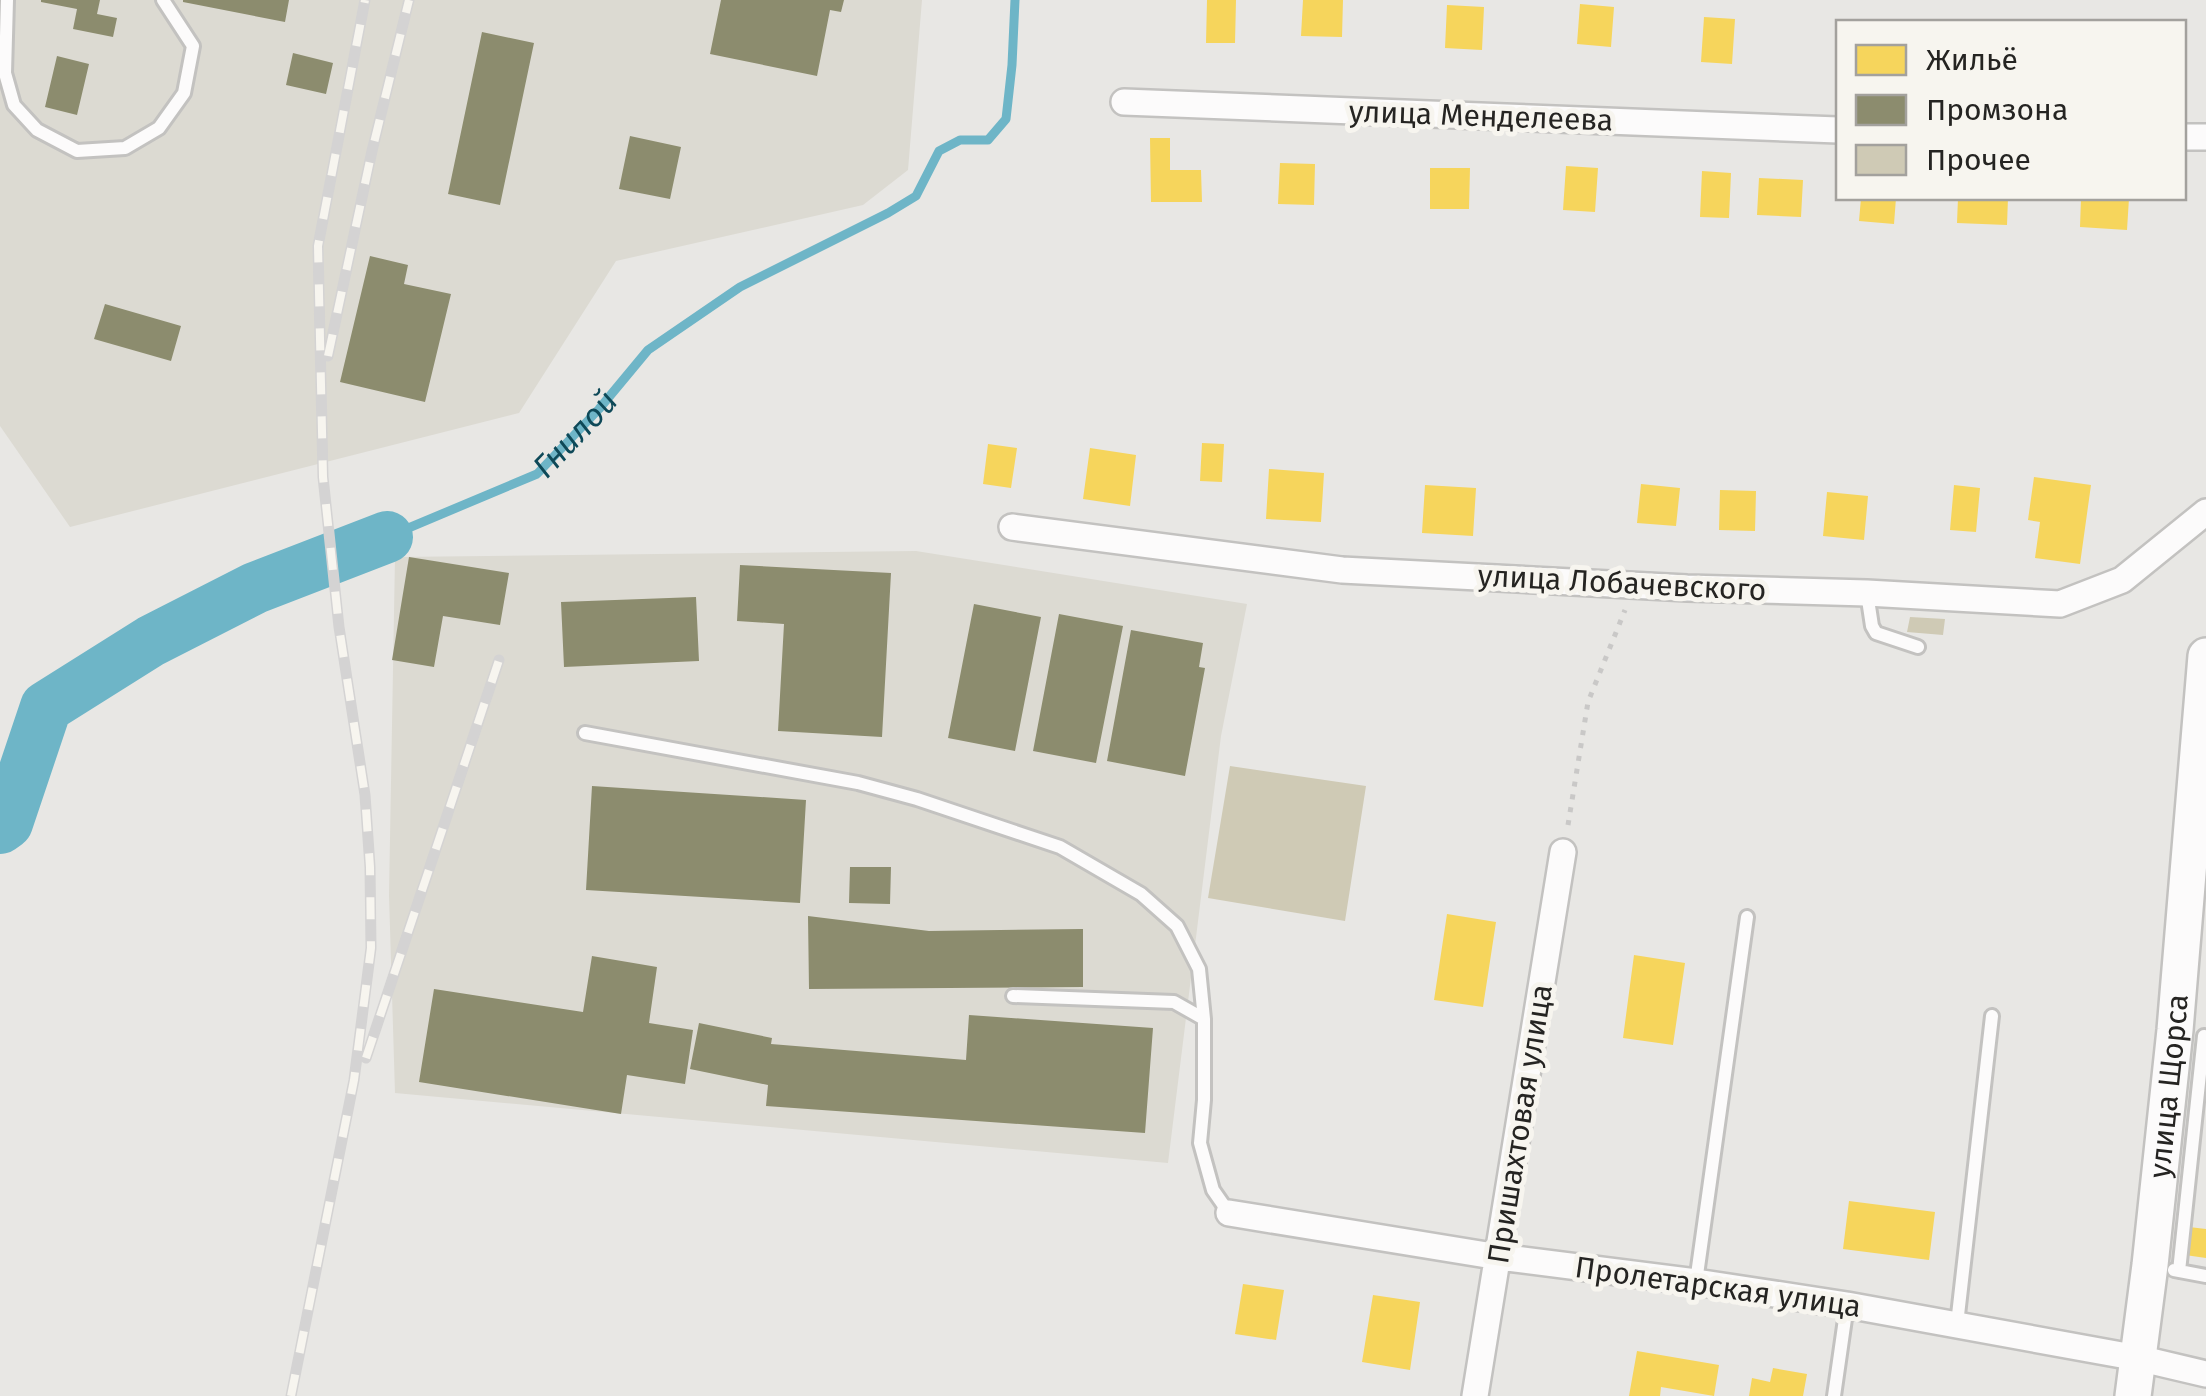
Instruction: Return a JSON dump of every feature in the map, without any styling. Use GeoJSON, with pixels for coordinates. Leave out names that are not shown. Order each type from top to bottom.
{"type":"FeatureCollection","features":[{"type":"Feature","properties":{"kind":"main road","name":"улица Щорса"},"geometry":{"type":"LineString","coordinates":[[2133,1396],[2138,1358],[2165,1268],[2195,1034],[2206,656]]}},
{"type":"Feature","properties":{"kind":"street","name":"улица Менделеева"},"geometry":{"type":"LineString","coordinates":[[1124,102],[1836,130]]}},
{"type":"Feature","properties":{"kind":"street","name":"улица Лобачевского"},"geometry":{"type":"LineString","coordinates":[[1012,527],[1342,570],[2060,604],[2122,580],[2206,512]]}},
{"type":"Feature","properties":{"kind":"street","name":"Пришахтовая улица"},"geometry":{"type":"LineString","coordinates":[[1476,1396],[1563,852]]}},
{"type":"Feature","properties":{"kind":"street","name":"Пролетарская улица"},"geometry":{"type":"LineString","coordinates":[[1229,1214],[1498,1258],[1847,1305],[2206,1374]]}},
{"type":"Feature","properties":{"kind":"lane"},"geometry":{"type":"LineString","coordinates":[[7,0],[5,73],[14,105],[37,130],[76,150],[125,148],[159,128],[184,93],[193,46],[162,0]]}},
{"type":"Feature","properties":{"kind":"lane"},"geometry":{"type":"LineString","coordinates":[[1867,593],[1876,633],[1918,647]]}},
{"type":"Feature","properties":{"kind":"lane"},"geometry":{"type":"LineString","coordinates":[[585,733],[858,783],[917,799],[1060,848],[1142,894],[1176,926],[1199,970],[1204,1019],[1200,1144],[1213,1190],[1229,1214]]}},
{"type":"Feature","properties":{"kind":"lane"},"geometry":{"type":"LineString","coordinates":[[1696,1282],[1747,917]]}},
{"type":"Feature","properties":{"kind":"lane"},"geometry":{"type":"LineString","coordinates":[[1013,996],[1174,1002],[1204,1019]]}},
{"type":"Feature","properties":{"kind":"lane"},"geometry":{"type":"LineString","coordinates":[[1958,1324],[1992,1016]]}},
{"type":"Feature","properties":{"kind":"lane"},"geometry":{"type":"LineString","coordinates":[[2165,1268],[2206,1276]]}},
{"type":"Feature","properties":{"kind":"lane"},"geometry":{"type":"LineString","coordinates":[[1834,1396],[1847,1305]]}},
{"type":"Feature","properties":{"kind":"path"},"geometry":{"type":"LineString","coordinates":[[1563,852],[1588,702],[1623,619],[1632,584]]}},
{"type":"Feature","properties":{"kind":"shaded area"},"geometry":{"type":"Polygon","coordinates":[[[0,0],[922,0],[908,170],[863,205],[616,261],[519,413],[70,527],[0,426],[0,0]]]}},
{"type":"Feature","properties":{"kind":"shaded area"},"geometry":{"type":"Polygon","coordinates":[[[916,551],[1247,604],[1221,736],[1168,1163],[395,1093],[389,895],[395,557],[916,551]]]}},
{"type":"Feature","properties":{"kind":"building: Жильё"},"geometry":{"type":"Polygon","coordinates":[[[1207,0],[1236,0],[1235,43],[1206,43],[1207,0]]]}},
{"type":"Feature","properties":{"kind":"building: Жильё"},"geometry":{"type":"Polygon","coordinates":[[[1303,0],[1343,0],[1342,37],[1301,36],[1303,0]]]}},
{"type":"Feature","properties":{"kind":"building: Жильё"},"geometry":{"type":"Polygon","coordinates":[[[1580,4],[1614,7],[1611,47],[1577,44],[1580,4]]]}},
{"type":"Feature","properties":{"kind":"building: Жильё"},"geometry":{"type":"Polygon","coordinates":[[[1447,5],[1484,7],[1482,50],[1445,48],[1447,5]]]}},
{"type":"Feature","properties":{"kind":"building: Жильё"},"geometry":{"type":"Polygon","coordinates":[[[1704,17],[1735,19],[1732,64],[1701,62],[1704,17]]]}},
{"type":"Feature","properties":{"kind":"building: Жильё"},"geometry":{"type":"Polygon","coordinates":[[[1150,138],[1170,138],[1170,170],[1201,170],[1202,202],[1151,202],[1150,138]]]}},
{"type":"Feature","properties":{"kind":"building: Жильё"},"geometry":{"type":"Polygon","coordinates":[[[1280,163],[1315,164],[1314,205],[1278,204],[1280,163]]]}},
{"type":"Feature","properties":{"kind":"building: Жильё"},"geometry":{"type":"Polygon","coordinates":[[[1566,166],[1598,168],[1595,212],[1563,210],[1566,166]]]}},
{"type":"Feature","properties":{"kind":"building: Жильё"},"geometry":{"type":"Polygon","coordinates":[[[1430,168],[1470,168],[1469,209],[1430,209],[1430,168]]]}},
{"type":"Feature","properties":{"kind":"building: Жильё"},"geometry":{"type":"Polygon","coordinates":[[[1702,171],[1731,173],[1729,218],[1700,217],[1702,171]]]}},
{"type":"Feature","properties":{"kind":"building: Жильё"},"geometry":{"type":"Polygon","coordinates":[[[1759,178],[1803,180],[1801,217],[1757,215],[1759,178]]]}},
{"type":"Feature","properties":{"kind":"building: Жильё"},"geometry":{"type":"Polygon","coordinates":[[[1861,200],[1896,200],[1894,224],[1859,221],[1861,200]]]}},
{"type":"Feature","properties":{"kind":"building: Жильё"},"geometry":{"type":"Polygon","coordinates":[[[1958,200],[2008,200],[2007,225],[1957,223],[1958,200]]]}},
{"type":"Feature","properties":{"kind":"building: Жильё"},"geometry":{"type":"Polygon","coordinates":[[[2081,200],[2129,200],[2127,230],[2080,227],[2081,200]]]}},
{"type":"Feature","properties":{"kind":"building: Жильё"},"geometry":{"type":"Polygon","coordinates":[[[1202,443],[1224,444],[1222,482],[1200,481],[1202,443]]]}},
{"type":"Feature","properties":{"kind":"building: Жильё"},"geometry":{"type":"Polygon","coordinates":[[[988,444],[1017,448],[1011,488],[983,484],[988,444]]]}},
{"type":"Feature","properties":{"kind":"building: Жильё"},"geometry":{"type":"Polygon","coordinates":[[[1090,448],[1136,455],[1130,506],[1083,499],[1090,448]]]}},
{"type":"Feature","properties":{"kind":"building: Жильё"},"geometry":{"type":"Polygon","coordinates":[[[1269,469],[1324,473],[1321,522],[1266,519],[1269,469]]]}},
{"type":"Feature","properties":{"kind":"building: Жильё"},"geometry":{"type":"Polygon","coordinates":[[[2034,477],[2091,485],[2080,564],[2035,558],[2040,522],[2028,520],[2034,477]]]}},
{"type":"Feature","properties":{"kind":"building: Жильё"},"geometry":{"type":"Polygon","coordinates":[[[1641,484],[1680,488],[1676,526],[1637,523],[1641,484]]]}},
{"type":"Feature","properties":{"kind":"building: Жильё"},"geometry":{"type":"Polygon","coordinates":[[[1425,485],[1476,488],[1473,536],[1422,533],[1425,485]]]}},
{"type":"Feature","properties":{"kind":"building: Жильё"},"geometry":{"type":"Polygon","coordinates":[[[1954,485],[1980,488],[1976,532],[1950,530],[1954,485]]]}},
{"type":"Feature","properties":{"kind":"building: Жильё"},"geometry":{"type":"Polygon","coordinates":[[[1720,490],[1756,491],[1755,531],[1719,530],[1720,490]]]}},
{"type":"Feature","properties":{"kind":"building: Жильё"},"geometry":{"type":"Polygon","coordinates":[[[1827,492],[1868,496],[1864,540],[1823,536],[1827,492]]]}},
{"type":"Feature","properties":{"kind":"building: Жильё"},"geometry":{"type":"Polygon","coordinates":[[[1447,914],[1496,922],[1483,1007],[1434,1000],[1447,914]]]}},
{"type":"Feature","properties":{"kind":"building: Жильё"},"geometry":{"type":"Polygon","coordinates":[[[1634,955],[1685,963],[1673,1045],[1623,1038],[1634,955]]]}},
{"type":"Feature","properties":{"kind":"building: Жильё"},"geometry":{"type":"Polygon","coordinates":[[[1849,1201],[1935,1212],[1929,1260],[1843,1249],[1849,1201]]]}},
{"type":"Feature","properties":{"kind":"building: Жильё"},"geometry":{"type":"Polygon","coordinates":[[[2189,1227],[2206,1229],[2206,1258],[2185,1255],[2189,1227]]]}},
{"type":"Feature","properties":{"kind":"building: Жильё"},"geometry":{"type":"Polygon","coordinates":[[[1243,1284],[1284,1290],[1276,1340],[1235,1334],[1243,1284]]]}},
{"type":"Feature","properties":{"kind":"building: Жильё"},"geometry":{"type":"Polygon","coordinates":[[[1373,1295],[1420,1302],[1410,1370],[1362,1362],[1373,1295]]]}},
{"type":"Feature","properties":{"kind":"building: Жильё"},"geometry":{"type":"Polygon","coordinates":[[[1637,1351],[1719,1365],[1714,1396],[1661,1387],[1660,1396],[1629,1396],[1637,1351]]]}},
{"type":"Feature","properties":{"kind":"building: Жильё"},"geometry":{"type":"Polygon","coordinates":[[[1773,1368],[1807,1374],[1803,1396],[1749,1396],[1752,1378],[1770,1382],[1773,1368]]]}},
{"type":"Feature","properties":{"kind":"building: Промзона"},"geometry":{"type":"Polygon","coordinates":[[[41,0],[100,0],[97,14],[117,18],[113,37],[73,29],[77,9],[41,0]]]}},
{"type":"Feature","properties":{"kind":"building: Промзона"},"geometry":{"type":"Polygon","coordinates":[[[183,0],[289,0],[285,22],[183,0]]]}},
{"type":"Feature","properties":{"kind":"building: Промзона"},"geometry":{"type":"Polygon","coordinates":[[[721,0],[844,0],[841,12],[830,10],[817,76],[710,54],[721,0]]]}},
{"type":"Feature","properties":{"kind":"building: Промзона"},"geometry":{"type":"Polygon","coordinates":[[[482,32],[534,43],[500,205],[448,194],[482,32]]]}},
{"type":"Feature","properties":{"kind":"building: Промзона"},"geometry":{"type":"Polygon","coordinates":[[[293,53],[333,63],[326,94],[286,85],[293,53]]]}},
{"type":"Feature","properties":{"kind":"building: Промзона"},"geometry":{"type":"Polygon","coordinates":[[[57,56],[89,64],[77,115],[45,107],[57,56]]]}},
{"type":"Feature","properties":{"kind":"building: Промзона"},"geometry":{"type":"Polygon","coordinates":[[[630,136],[681,147],[670,199],[619,189],[630,136]]]}},
{"type":"Feature","properties":{"kind":"building: Промзона"},"geometry":{"type":"Polygon","coordinates":[[[370,256],[408,265],[404,284],[451,294],[425,402],[340,382],[370,256]]]}},
{"type":"Feature","properties":{"kind":"building: Промзона"},"geometry":{"type":"Polygon","coordinates":[[[105,304],[181,326],[171,361],[94,339],[105,304]]]}},
{"type":"Feature","properties":{"kind":"building: Промзона"},"geometry":{"type":"Polygon","coordinates":[[[409,557],[509,573],[500,625],[443,616],[434,667],[392,660],[409,557]]]}},
{"type":"Feature","properties":{"kind":"building: Промзона"},"geometry":{"type":"Polygon","coordinates":[[[740,565],[891,573],[882,737],[778,731],[784,624],[737,621],[740,565]]]}},
{"type":"Feature","properties":{"kind":"building: Промзона"},"geometry":{"type":"Polygon","coordinates":[[[696,597],[699,661],[564,667],[561,602],[696,597]]]}},
{"type":"Feature","properties":{"kind":"building: Промзона"},"geometry":{"type":"Polygon","coordinates":[[[974,604],[1041,617],[1015,751],[948,738],[974,604]]]}},
{"type":"Feature","properties":{"kind":"building: Промзона"},"geometry":{"type":"Polygon","coordinates":[[[1059,614],[1123,626],[1096,763],[1033,751],[1059,614]]]}},
{"type":"Feature","properties":{"kind":"building: Промзона"},"geometry":{"type":"Polygon","coordinates":[[[1131,630],[1203,643],[1199,667],[1205,668],[1185,776],[1107,761],[1131,630]]]}},
{"type":"Feature","properties":{"kind":"building: Промзона"},"geometry":{"type":"Polygon","coordinates":[[[592,786],[806,800],[800,903],[586,890],[592,786]]]}},
{"type":"Feature","properties":{"kind":"building: Промзона"},"geometry":{"type":"Polygon","coordinates":[[[850,867],[891,867],[890,904],[849,903],[850,867]]]}},
{"type":"Feature","properties":{"kind":"building: Промзона"},"geometry":{"type":"Polygon","coordinates":[[[808,916],[929,931],[1083,929],[1083,987],[809,989],[808,916]]]}},
{"type":"Feature","properties":{"kind":"building: Промзона"},"geometry":{"type":"Polygon","coordinates":[[[592,956],[657,967],[649,1023],[693,1030],[685,1084],[627,1075],[621,1114],[419,1082],[434,989],[583,1012],[592,956]]]}},
{"type":"Feature","properties":{"kind":"building: Промзона"},"geometry":{"type":"Polygon","coordinates":[[[969,1015],[1153,1028],[1145,1133],[766,1106],[768,1085],[690,1069],[699,1023],[772,1038],[771,1044],[966,1060],[969,1015]]]}},
{"type":"Feature","properties":{"kind":"building: Прочее"},"geometry":{"type":"Polygon","coordinates":[[[1910,617],[1945,619],[1943,635],[1907,632],[1910,617]]]}},
{"type":"Feature","properties":{"kind":"building: Прочее"},"geometry":{"type":"Polygon","coordinates":[[[1230,766],[1366,786],[1345,921],[1208,898],[1230,766]]]}},
{"type":"Feature","properties":{"kind":"waterway","name":"Гнилой"},"geometry":{"type":"LineString","coordinates":[[387,537],[537,474],[648,350],[740,287],[916,196],[939,151],[960,140],[988,140],[1006,119],[1015,0]]}},
{"type":"Feature","properties":{"kind":"waterway","name":"Гнилой"},"geometry":{"type":"LineString","coordinates":[[0,828],[7,823],[46,707],[151,641],[255,588],[387,537]]}},
{"type":"Feature","properties":{"kind":"railway"},"geometry":{"type":"LineString","coordinates":[[291,1396],[354,1080],[371,948],[365,795],[339,627],[323,477],[318,246],[365,0]]}},
{"type":"Feature","properties":{"kind":"railway"},"geometry":{"type":"LineString","coordinates":[[328,356],[409,0]]}},
{"type":"Feature","properties":{"kind":"railway"},"geometry":{"type":"LineString","coordinates":[[366,1058],[499,660]]}}]}
